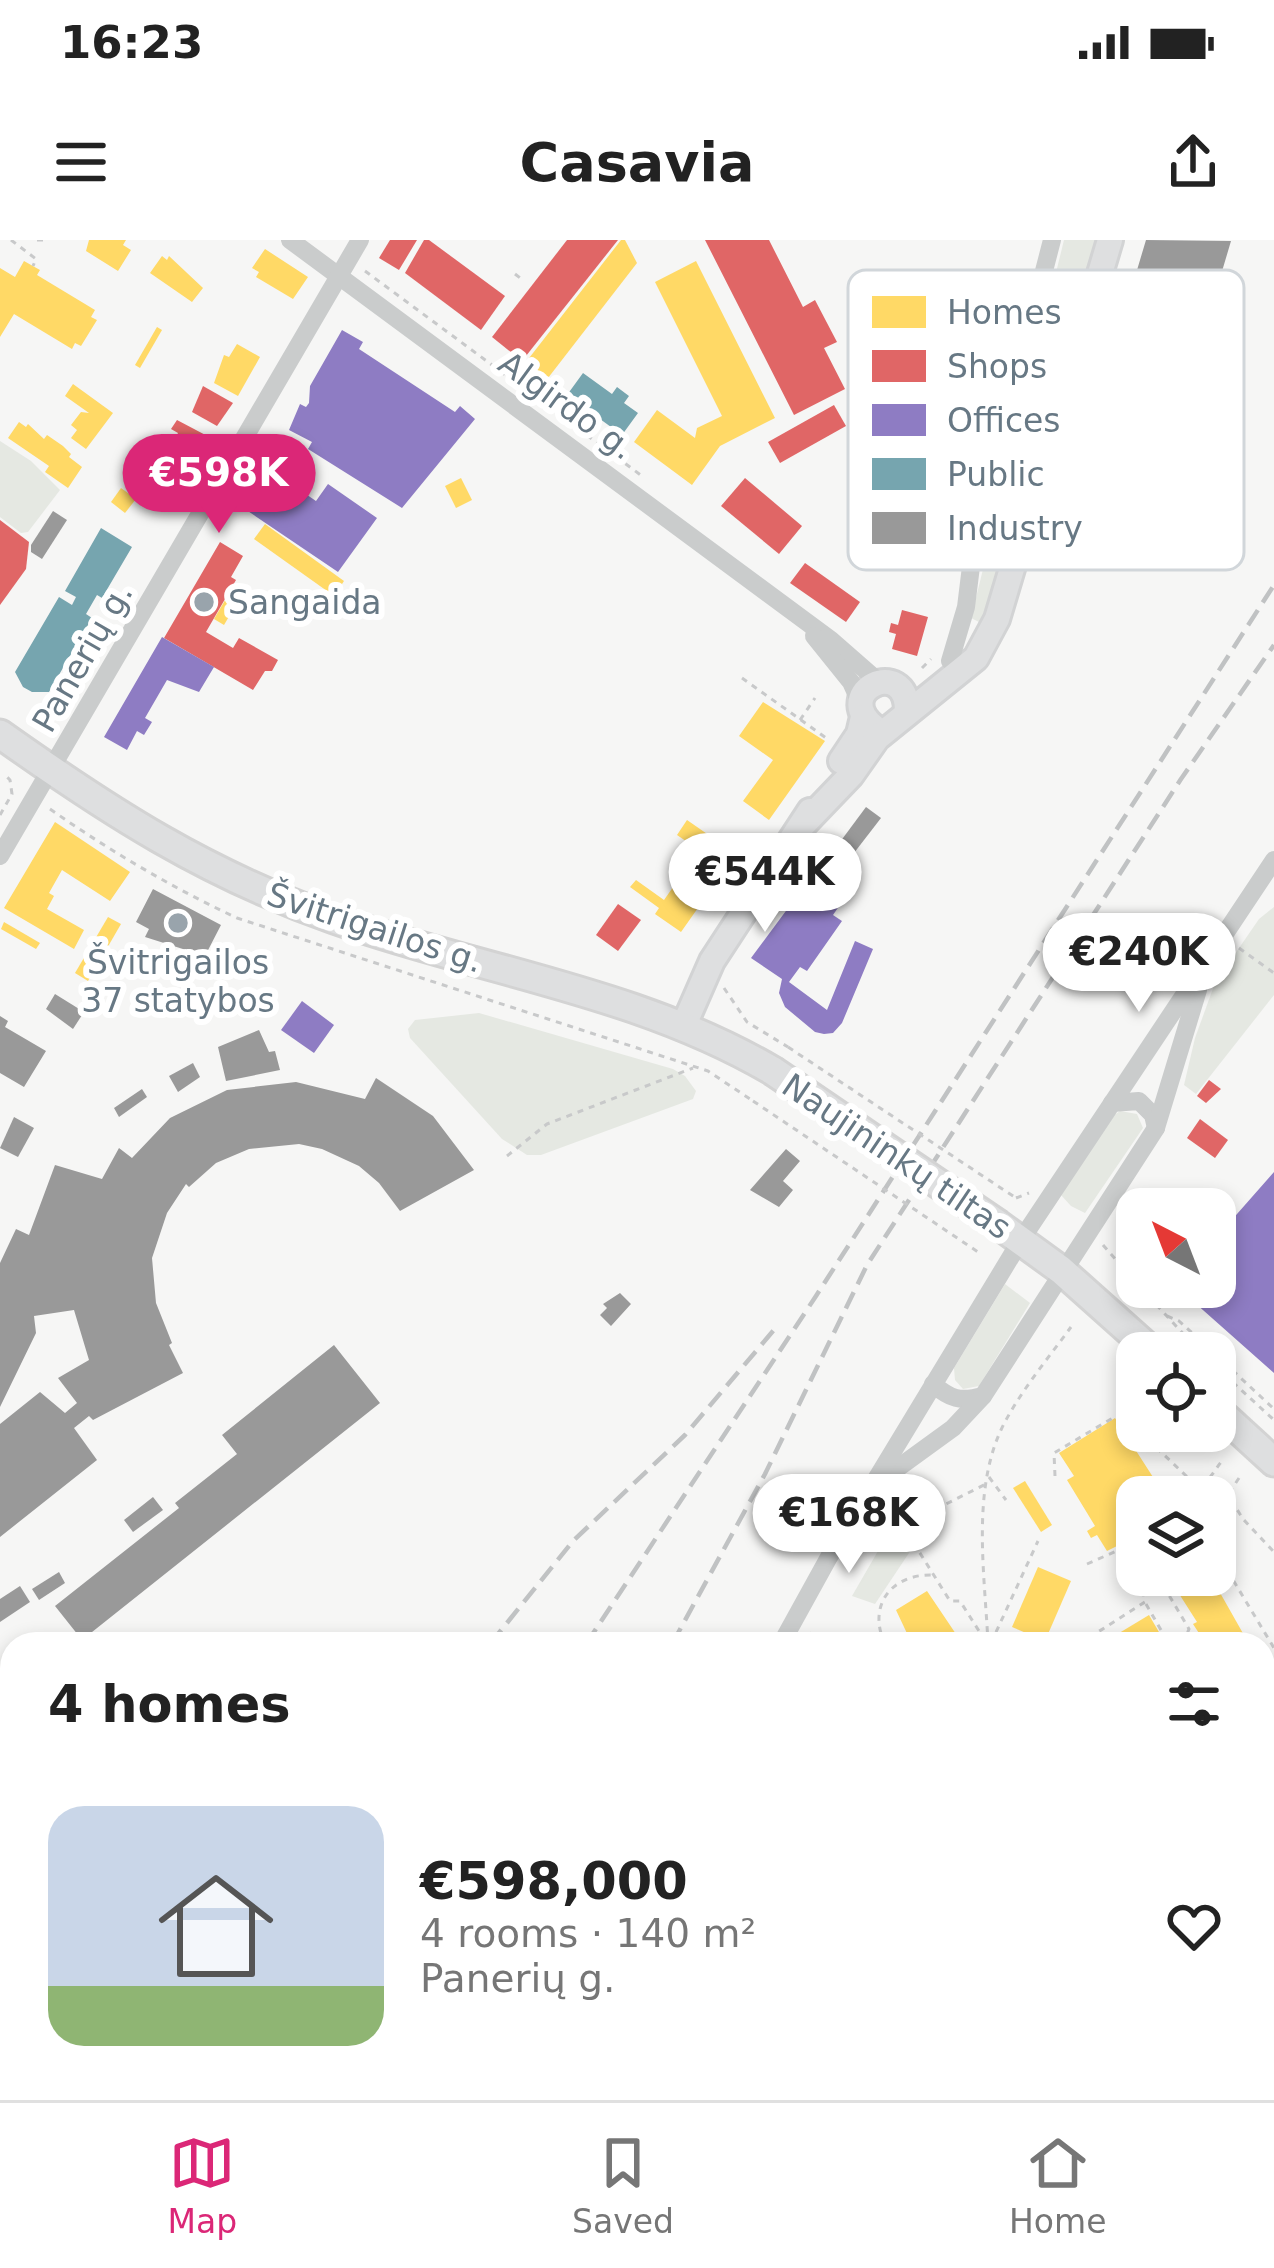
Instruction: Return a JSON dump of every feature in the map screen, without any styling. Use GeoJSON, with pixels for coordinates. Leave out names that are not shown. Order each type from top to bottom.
{"type":"FeatureCollection","features":[{"type":"Feature","properties":{"kind":"main road"},"geometry":{"type":"LineString","coordinates":[[1101,270],[1110,240]]}},
{"type":"Feature","properties":{"kind":"main road"},"geometry":{"type":"LineString","coordinates":[[804,824],[888,729],[964,670],[1006,598],[1014,570]]}},
{"type":"Feature","properties":{"kind":"main road"},"geometry":{"type":"LineString","coordinates":[[685,1025],[712,961],[859,734],[867,689],[920,679],[983,643]]}},
{"type":"Feature","properties":{"kind":"main road"},"geometry":{"type":"LineString","coordinates":[[888,683],[906,696],[908,711]]}},
{"type":"Feature","properties":{"kind":"main road"},"geometry":{"type":"LineString","coordinates":[[862,710],[874,727],[888,729]]}},
{"type":"Feature","properties":{"kind":"main road","name":"Švitrigailos g."},"geometry":{"type":"LineString","coordinates":[[0,734],[159,842],[289,902],[404,941],[590,994],[780,1059]]}},
{"type":"Feature","properties":{"kind":"main road","name":"Naujininkų tiltas"},"geometry":{"type":"LineString","coordinates":[[780,1059],[1061,1270],[1130,1332]]}},
{"type":"Feature","properties":{"kind":"main road"},"geometry":{"type":"LineString","coordinates":[[1236,1427],[1274,1462]]}},
{"type":"Feature","properties":{"kind":"street","name":"Algirdo g."},"geometry":{"type":"LineString","coordinates":[[290,240],[888,683]]}},
{"type":"Feature","properties":{"kind":"street","name":"Panerių g."},"geometry":{"type":"LineString","coordinates":[[0,856],[360,240]]}},
{"type":"Feature","properties":{"kind":"street"},"geometry":{"type":"LineString","coordinates":[[1044,270],[1052,240]]}},
{"type":"Feature","properties":{"kind":"street"},"geometry":{"type":"LineString","coordinates":[[950,662],[970,570]]}},
{"type":"Feature","properties":{"kind":"street","name":"Algirdo g."},"geometry":{"type":"LineString","coordinates":[[805,622],[850,682],[862,710]]}},
{"type":"Feature","properties":{"kind":"street"},"geometry":{"type":"LineString","coordinates":[[791,1632],[933,1384],[1010,1233],[1112,1103],[1272,867]]}},
{"type":"Feature","properties":{"kind":"street"},"geometry":{"type":"LineString","coordinates":[[872,1487],[952,1428],[982,1396],[1156,1128],[1180,1040],[1210,958]]}},
{"type":"Feature","properties":{"kind":"street"},"geometry":{"type":"LineString","coordinates":[[1112,1103],[1126,1100],[1147,1105],[1156,1128]]}},
{"type":"Feature","properties":{"kind":"street"},"geometry":{"type":"LineString","coordinates":[[933,1384],[949,1398],[966,1401],[982,1396]]}},
{"type":"Feature","properties":{"kind":"path"},"geometry":{"type":"LineString","coordinates":[[11,240],[32,253],[33,266]]}},
{"type":"Feature","properties":{"kind":"path"},"geometry":{"type":"LineString","coordinates":[[515,274],[524,281]]}},
{"type":"Feature","properties":{"kind":"path"},"geometry":{"type":"LineString","coordinates":[[742,678],[840,748]]}},
{"type":"Feature","properties":{"kind":"path"},"geometry":{"type":"LineString","coordinates":[[800,720],[815,698]]}},
{"type":"Feature","properties":{"kind":"path"},"geometry":{"type":"LineString","coordinates":[[0,815],[12,794],[4,774]]}},
{"type":"Feature","properties":{"kind":"path"},"geometry":{"type":"LineString","coordinates":[[1237,946],[1274,973]]}},
{"type":"Feature","properties":{"kind":"path"},"geometry":{"type":"LineString","coordinates":[[721,983],[780,1059],[1016,1198],[1032,1191]]}},
{"type":"Feature","properties":{"kind":"path"},"geometry":{"type":"LineString","coordinates":[[507,1156],[547,1124],[694,1067]]}},
{"type":"Feature","properties":{"kind":"path"},"geometry":{"type":"LineString","coordinates":[[751,1100],[981,1254]]}},
{"type":"Feature","properties":{"kind":"path"},"geometry":{"type":"LineString","coordinates":[[1113,1210],[1116,1217]]}},
{"type":"Feature","properties":{"kind":"path"},"geometry":{"type":"LineString","coordinates":[[1159,1308],[1181,1332]]}},
{"type":"Feature","properties":{"kind":"path"},"geometry":{"type":"LineString","coordinates":[[1166,1316],[1191,1332]]}},
{"type":"Feature","properties":{"kind":"path"},"geometry":{"type":"LineString","coordinates":[[987,1632],[983,1533],[988,1475],[1004,1422],[1071,1327]]}},
{"type":"Feature","properties":{"kind":"path"},"geometry":{"type":"LineString","coordinates":[[1236,1374],[1274,1409]]}},
{"type":"Feature","properties":{"kind":"path"},"geometry":{"type":"LineString","coordinates":[[1236,1386],[1274,1420]]}},
{"type":"Feature","properties":{"kind":"path"},"geometry":{"type":"LineString","coordinates":[[1251,1400],[1257,1394]]}},
{"type":"Feature","properties":{"kind":"path"},"geometry":{"type":"LineString","coordinates":[[1055,1477],[1054,1453],[1116,1416]]}},
{"type":"Feature","properties":{"kind":"path"},"geometry":{"type":"LineString","coordinates":[[1161,1452],[1186,1476]]}},
{"type":"Feature","properties":{"kind":"path"},"geometry":{"type":"LineString","coordinates":[[1211,1476],[1221,1462]]}},
{"type":"Feature","properties":{"kind":"path"},"geometry":{"type":"LineString","coordinates":[[988,1475],[1006,1500]]}},
{"type":"Feature","properties":{"kind":"path"},"geometry":{"type":"LineString","coordinates":[[1239,1478],[1231,1490],[1233,1503],[1274,1552]]}},
{"type":"Feature","properties":{"kind":"path"},"geometry":{"type":"LineString","coordinates":[[898,1518],[928,1513],[988,1483]]}},
{"type":"Feature","properties":{"kind":"path"},"geometry":{"type":"LineString","coordinates":[[882,1508],[898,1518],[950,1601],[960,1601],[980,1632]]}},
{"type":"Feature","properties":{"kind":"path"},"geometry":{"type":"LineString","coordinates":[[994,1632],[1038,1541]]}},
{"type":"Feature","properties":{"kind":"path"},"geometry":{"type":"LineString","coordinates":[[1088,1564],[1116,1551]]}},
{"type":"Feature","properties":{"kind":"path"},"geometry":{"type":"LineString","coordinates":[[881,1632],[878,1617],[886,1592],[907,1576],[934,1575]]}},
{"type":"Feature","properties":{"kind":"path"},"geometry":{"type":"LineString","coordinates":[[1236,1585],[1264,1632]]}},
{"type":"Feature","properties":{"kind":"path"},"geometry":{"type":"LineString","coordinates":[[1144,1596],[1161,1632]]}},
{"type":"Feature","properties":{"kind":"path"},"geometry":{"type":"LineString","coordinates":[[1169,1596],[1188,1632]]}},
{"type":"Feature","properties":{"kind":"path"},"geometry":{"type":"LineString","coordinates":[[1098,1632],[1145,1602]]}},
{"type":"Feature","properties":{"kind":"shaded area"},"geometry":{"type":"Polygon","coordinates":[[[1064,240],[1101,240],[1092,270],[1057,270],[1064,240]]]}},
{"type":"Feature","properties":{"kind":"shaded area"},"geometry":{"type":"Polygon","coordinates":[[[0,441],[31,461],[60,490],[28,532],[21,533],[0,517],[0,441]]]}},
{"type":"Feature","properties":{"kind":"shaded area"},"geometry":{"type":"Polygon","coordinates":[[[983,570],[1000,570],[983,624],[971,618],[983,570]]]}},
{"type":"Feature","properties":{"kind":"shaded area"},"geometry":{"type":"Polygon","coordinates":[[[1274,907],[1274,995],[1196,1094],[1184,1085],[1215,983],[1259,919],[1274,907]]]}},
{"type":"Feature","properties":{"kind":"shaded area"},"geometry":{"type":"Polygon","coordinates":[[[479,1013],[673,1069],[696,1091],[693,1099],[541,1155],[527,1155],[502,1139],[410,1038],[408,1029],[415,1020],[479,1013]]]}},
{"type":"Feature","properties":{"kind":"shaded area"},"geometry":{"type":"Polygon","coordinates":[[[1120,1111],[1137,1114],[1143,1128],[1085,1213],[1061,1195],[1120,1111]]]}},
{"type":"Feature","properties":{"kind":"shaded area"},"geometry":{"type":"Polygon","coordinates":[[[1005,1284],[1030,1303],[979,1386],[963,1389],[955,1380],[954,1368],[1005,1284]]]}},
{"type":"Feature","properties":{"kind":"shaded area"},"geometry":{"type":"Polygon","coordinates":[[[893,1525],[913,1547],[875,1604],[852,1596],[893,1525]]]}},
{"type":"Feature","properties":{"kind":"building: Homes"},"geometry":{"type":"Polygon","coordinates":[[[89,240],[126,240],[123,245],[131,250],[118,271],[86,251],[89,240]]]}},
{"type":"Feature","properties":{"kind":"building: Homes"},"geometry":{"type":"Polygon","coordinates":[[[621,240],[637,263],[548,378],[526,362],[621,240]]]}},
{"type":"Feature","properties":{"kind":"building: Homes"},"geometry":{"type":"Polygon","coordinates":[[[265,249],[308,277],[293,299],[256,277],[259,272],[252,268],[265,249]]]}},
{"type":"Feature","properties":{"kind":"building: Homes"},"geometry":{"type":"Polygon","coordinates":[[[162,256],[167,260],[169,256],[203,288],[192,302],[150,273],[162,256]]]}},
{"type":"Feature","properties":{"kind":"building: Homes"},"geometry":{"type":"Polygon","coordinates":[[[24,261],[40,270],[37,275],[95,310],[91,317],[97,320],[81,346],[75,343],[72,349],[14,314],[0,337],[0,268],[15,277],[24,261]]]}},
{"type":"Feature","properties":{"kind":"building: Homes"},"geometry":{"type":"Polygon","coordinates":[[[696,261],[775,418],[720,446],[692,485],[634,442],[657,410],[695,438],[697,428],[722,416],[655,282],[696,261]]]}},
{"type":"Feature","properties":{"kind":"building: Homes"},"geometry":{"type":"Polygon","coordinates":[[[157,327],[162,330],[140,368],[135,365],[157,327]]]}},
{"type":"Feature","properties":{"kind":"building: Homes"},"geometry":{"type":"Polygon","coordinates":[[[237,344],[260,357],[238,396],[214,383],[224,355],[229,357],[237,344]]]}},
{"type":"Feature","properties":{"kind":"building: Homes"},"geometry":{"type":"Polygon","coordinates":[[[73,384],[113,413],[86,449],[71,438],[77,430],[71,425],[81,412],[89,413],[65,396],[73,384]]]}},
{"type":"Feature","properties":{"kind":"building: Homes"},"geometry":{"type":"Polygon","coordinates":[[[19,422],[63,446],[82,467],[68,488],[45,472],[49,466],[8,438],[19,422]]]}},
{"type":"Feature","properties":{"kind":"building: Homes"},"geometry":{"type":"Polygon","coordinates":[[[461,478],[472,500],[456,508],[445,486],[461,478]]]}},
{"type":"Feature","properties":{"kind":"building: Homes"},"geometry":{"type":"Polygon","coordinates":[[[121,488],[136,499],[125,513],[111,502],[121,488]]]}},
{"type":"Feature","properties":{"kind":"building: Homes"},"geometry":{"type":"Polygon","coordinates":[[[265,524],[344,581],[334,596],[254,539],[265,524]]]}},
{"type":"Feature","properties":{"kind":"building: Homes"},"geometry":{"type":"Polygon","coordinates":[[[234,585],[244,591],[224,625],[214,619],[234,585]]]}},
{"type":"Feature","properties":{"kind":"building: Homes"},"geometry":{"type":"Polygon","coordinates":[[[763,702],[825,741],[769,820],[743,801],[773,760],[739,736],[763,702]]]}},
{"type":"Feature","properties":{"kind":"building: Homes"},"geometry":{"type":"Polygon","coordinates":[[[687,820],[736,854],[681,932],[655,914],[659,908],[630,887],[636,880],[664,900],[699,850],[677,835],[687,820]]]}},
{"type":"Feature","properties":{"kind":"building: Homes"},"geometry":{"type":"Polygon","coordinates":[[[55,822],[130,872],[110,901],[62,870],[49,893],[54,896],[47,909],[84,930],[74,949],[4,908],[55,822]]]}},
{"type":"Feature","properties":{"kind":"building: Homes"},"geometry":{"type":"Polygon","coordinates":[[[108,917],[121,924],[88,981],[75,973],[108,917]]]}},
{"type":"Feature","properties":{"kind":"building: Homes"},"geometry":{"type":"Polygon","coordinates":[[[4,922],[40,943],[36,949],[1,929],[4,922]]]}},
{"type":"Feature","properties":{"kind":"building: Homes"},"geometry":{"type":"Polygon","coordinates":[[[1115,1418],[1116,1452],[1137,1452],[1152,1476],[1116,1476],[1116,1546],[1107,1551],[1097,1535],[1091,1538],[1087,1531],[1095,1526],[1067,1480],[1074,1476],[1059,1453],[1115,1418]]]}},
{"type":"Feature","properties":{"kind":"building: Homes"},"geometry":{"type":"Polygon","coordinates":[[[1025,1481],[1052,1525],[1041,1532],[1013,1488],[1025,1481]]]}},
{"type":"Feature","properties":{"kind":"building: Homes"},"geometry":{"type":"Polygon","coordinates":[[[1038,1567],[1071,1581],[1049,1632],[1012,1627],[1038,1567]]]}},
{"type":"Feature","properties":{"kind":"building: Homes"},"geometry":{"type":"Polygon","coordinates":[[[927,1591],[955,1632],[906,1632],[896,1610],[927,1591]]]}},
{"type":"Feature","properties":{"kind":"building: Homes"},"geometry":{"type":"Polygon","coordinates":[[[1180,1596],[1222,1596],[1242,1632],[1198,1632],[1193,1624],[1197,1622],[1180,1596]]]}},
{"type":"Feature","properties":{"kind":"building: Homes"},"geometry":{"type":"Polygon","coordinates":[[[1149,1615],[1159,1632],[1121,1632],[1149,1615]]]}},
{"type":"Feature","properties":{"kind":"building: Shops"},"geometry":{"type":"Polygon","coordinates":[[[390,240],[417,240],[399,270],[379,258],[390,240]]]}},
{"type":"Feature","properties":{"kind":"building: Shops"},"geometry":{"type":"Polygon","coordinates":[[[424,240],[505,296],[481,330],[405,273],[424,240]]]}},
{"type":"Feature","properties":{"kind":"building: Shops"},"geometry":{"type":"Polygon","coordinates":[[[567,240],[618,240],[522,361],[492,337],[567,240]]]}},
{"type":"Feature","properties":{"kind":"building: Shops"},"geometry":{"type":"Polygon","coordinates":[[[705,240],[769,240],[803,307],[815,300],[837,342],[824,348],[845,389],[794,415],[705,240]]]}},
{"type":"Feature","properties":{"kind":"building: Shops"},"geometry":{"type":"Polygon","coordinates":[[[203,386],[233,403],[217,426],[192,412],[203,386]]]}},
{"type":"Feature","properties":{"kind":"building: Shops"},"geometry":{"type":"Polygon","coordinates":[[[834,405],[846,426],[780,463],[768,442],[834,405]]]}},
{"type":"Feature","properties":{"kind":"building: Shops"},"geometry":{"type":"Polygon","coordinates":[[[177,420],[213,439],[194,471],[166,455],[178,433],[171,429],[177,420]]]}},
{"type":"Feature","properties":{"kind":"building: Shops"},"geometry":{"type":"Polygon","coordinates":[[[745,478],[802,526],[779,554],[721,506],[745,478]]]}},
{"type":"Feature","properties":{"kind":"building: Shops"},"geometry":{"type":"Polygon","coordinates":[[[0,520],[29,542],[26,569],[0,605],[0,520]]]}},
{"type":"Feature","properties":{"kind":"building: Shops","name":"Sangaida"},"geometry":{"type":"Polygon","coordinates":[[[220,542],[243,556],[231,577],[236,580],[206,632],[233,648],[239,638],[278,660],[253,690],[164,638],[220,542]]]}},
{"type":"Feature","properties":{"kind":"building: Shops"},"geometry":{"type":"Polygon","coordinates":[[[805,563],[860,602],[846,622],[790,583],[805,563]]]}},
{"type":"Feature","properties":{"kind":"building: Shops"},"geometry":{"type":"Polygon","coordinates":[[[902,610],[928,617],[917,656],[892,649],[896,634],[889,632],[891,623],[898,625],[902,610]]]}},
{"type":"Feature","properties":{"kind":"building: Shops"},"geometry":{"type":"Polygon","coordinates":[[[618,904],[641,920],[618,951],[596,935],[618,904]]]}},
{"type":"Feature","properties":{"kind":"building: Shops"},"geometry":{"type":"Polygon","coordinates":[[[1209,1080],[1221,1089],[1206,1103],[1197,1096],[1209,1080]]]}},
{"type":"Feature","properties":{"kind":"building: Shops"},"geometry":{"type":"Polygon","coordinates":[[[1200,1119],[1228,1140],[1215,1158],[1187,1138],[1200,1119]]]}},
{"type":"Feature","properties":{"kind":"building: Offices"},"geometry":{"type":"Polygon","coordinates":[[[342,330],[363,342],[359,349],[455,412],[460,406],[475,419],[402,508],[308,449],[312,442],[289,430],[300,404],[306,407],[309,403],[310,386],[342,330]]]}},
{"type":"Feature","properties":{"kind":"building: Offices"},"geometry":{"type":"Polygon","coordinates":[[[263,465],[316,501],[328,484],[377,518],[338,572],[239,505],[263,465]]]}},
{"type":"Feature","properties":{"kind":"building: Offices"},"geometry":{"type":"Polygon","coordinates":[[[162,637],[214,667],[199,692],[167,680],[145,718],[152,722],[144,735],[137,731],[127,750],[104,737],[162,637]]]}},
{"type":"Feature","properties":{"kind":"building: Offices"},"geometry":{"type":"Polygon","coordinates":[[[814,873],[846,896],[833,915],[842,921],[807,971],[800,967],[789,982],[827,1010],[855,941],[873,949],[842,1023],[833,1033],[824,1034],[785,1007],[779,993],[782,979],[751,958],[814,873]]]}},
{"type":"Feature","properties":{"kind":"building: Offices"},"geometry":{"type":"Polygon","coordinates":[[[302,1001],[334,1025],[314,1053],[281,1030],[302,1001]]]}},
{"type":"Feature","properties":{"kind":"building: Offices"},"geometry":{"type":"Polygon","coordinates":[[[1274,1172],[1274,1373],[1236,1339],[1236,1332],[1228,1332],[1201,1308],[1236,1308],[1236,1215],[1274,1172]]]}},
{"type":"Feature","properties":{"kind":"building: Public"},"geometry":{"type":"Polygon","coordinates":[[[583,373],[612,394],[617,387],[629,396],[624,403],[638,413],[622,435],[567,395],[583,373]]]}},
{"type":"Feature","properties":{"kind":"building: Public"},"geometry":{"type":"Polygon","coordinates":[[[101,528],[132,547],[102,598],[97,595],[86,614],[92,618],[49,692],[32,692],[23,687],[15,672],[59,597],[72,605],[76,597],[65,591],[101,528]]]}},
{"type":"Feature","properties":{"kind":"building: Industry"},"geometry":{"type":"Polygon","coordinates":[[[1146,240],[1231,241],[1222,270],[1137,270],[1146,240]]]}},
{"type":"Feature","properties":{"kind":"building: Industry"},"geometry":{"type":"Polygon","coordinates":[[[53,511],[67,520],[42,559],[31,552],[31,545],[53,511]]]}},
{"type":"Feature","properties":{"kind":"building: Industry"},"geometry":{"type":"Polygon","coordinates":[[[866,807],[881,818],[854,853],[840,842],[866,807]]]}},
{"type":"Feature","properties":{"kind":"building: Industry","name":"Švitrigailos 37 statybos"},"geometry":{"type":"Polygon","coordinates":[[[153,889],[221,925],[205,956],[145,937],[149,929],[136,922],[153,889]]]}},
{"type":"Feature","properties":{"kind":"building: Industry"},"geometry":{"type":"Polygon","coordinates":[[[1172,923],[1194,938],[1162,985],[1140,970],[1172,923]]]}},
{"type":"Feature","properties":{"kind":"building: Industry"},"geometry":{"type":"Polygon","coordinates":[[[55,994],[84,1012],[73,1029],[46,1009],[55,994]]]}},
{"type":"Feature","properties":{"kind":"building: Industry"},"geometry":{"type":"Polygon","coordinates":[[[0,1016],[8,1021],[5,1027],[46,1051],[24,1087],[0,1073],[0,1016]]]}},
{"type":"Feature","properties":{"kind":"building: Industry"},"geometry":{"type":"Polygon","coordinates":[[[259,1030],[269,1052],[275,1051],[280,1070],[226,1081],[218,1047],[259,1030]]]}},
{"type":"Feature","properties":{"kind":"building: Industry"},"geometry":{"type":"Polygon","coordinates":[[[193,1063],[200,1077],[178,1092],[169,1076],[193,1063]]]}},
{"type":"Feature","properties":{"kind":"building: Industry"},"geometry":{"type":"Polygon","coordinates":[[[376,1078],[433,1116],[474,1170],[400,1211],[359,1166],[299,1144],[249,1149],[216,1163],[189,1187],[186,1184],[167,1213],[152,1258],[156,1303],[183,1373],[93,1420],[89,1416],[74,1428],[97,1460],[0,1537],[0,1424],[40,1392],[65,1413],[77,1403],[58,1378],[89,1360],[74,1310],[34,1316],[36,1333],[0,1407],[0,1263],[16,1229],[29,1235],[55,1165],[102,1179],[119,1148],[132,1158],[170,1118],[227,1090],[296,1082],[365,1099],[376,1078]]]}},
{"type":"Feature","properties":{"kind":"building: Industry"},"geometry":{"type":"Polygon","coordinates":[[[142,1089],[147,1097],[119,1117],[114,1108],[142,1089]]]}},
{"type":"Feature","properties":{"kind":"building: Industry"},"geometry":{"type":"Polygon","coordinates":[[[14,1117],[34,1128],[18,1157],[0,1148],[14,1117]]]}},
{"type":"Feature","properties":{"kind":"building: Industry"},"geometry":{"type":"Polygon","coordinates":[[[786,1149],[800,1161],[783,1181],[793,1190],[779,1207],[750,1190],[786,1149]]]}},
{"type":"Feature","properties":{"kind":"building: Industry"},"geometry":{"type":"Polygon","coordinates":[[[620,1293],[631,1304],[611,1326],[600,1315],[607,1308],[603,1304],[620,1293]]]}},
{"type":"Feature","properties":{"kind":"building: Industry"},"geometry":{"type":"Polygon","coordinates":[[[334,1345],[380,1403],[92,1632],[76,1632],[55,1606],[179,1508],[175,1503],[237,1454],[222,1435],[334,1345]]]}},
{"type":"Feature","properties":{"kind":"building: Industry"},"geometry":{"type":"Polygon","coordinates":[[[153,1497],[163,1510],[133,1532],[124,1520],[153,1497]]]}},
{"type":"Feature","properties":{"kind":"building: Industry"},"geometry":{"type":"Polygon","coordinates":[[[59,1572],[65,1583],[39,1600],[32,1589],[59,1572]]]}},
{"type":"Feature","properties":{"kind":"building: Industry"},"geometry":{"type":"Polygon","coordinates":[[[20,1586],[30,1602],[0,1622],[0,1599],[20,1586]]]}},
{"type":"Feature","properties":{"kind":"railway"},"geometry":{"type":"LineString","coordinates":[[594,1632],[1274,585]]}},
{"type":"Feature","properties":{"kind":"railway"},"geometry":{"type":"LineString","coordinates":[[679,1632],[765,1474],[867,1265],[1181,779],[1274,645]]}},
{"type":"Feature","properties":{"kind":"railway"},"geometry":{"type":"LineString","coordinates":[[500,1632],[573,1541],[685,1435],[779,1324]]}},
{"type":"Feature","properties":{"kind":"place","name":"Sangaida"},"geometry":{"type":"Point","coordinates":[204,602]}},
{"type":"Feature","properties":{"kind":"place","name":"Švitrigailos 37 statybos"},"geometry":{"type":"Point","coordinates":[178,923]}}]}
